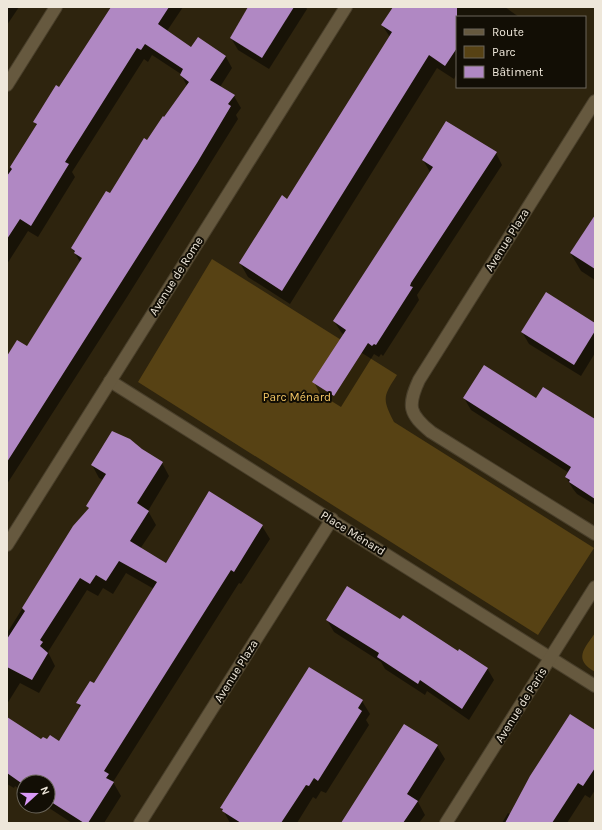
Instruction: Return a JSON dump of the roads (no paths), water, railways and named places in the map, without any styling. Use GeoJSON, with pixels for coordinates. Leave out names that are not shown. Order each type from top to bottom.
{"type":"FeatureCollection","features":[{"type":"Feature","properties":{"kind":"street"},"geometry":{"type":"LineString","coordinates":[[7,85],[56,7]]}},
{"type":"Feature","properties":{"kind":"street","name":"Avenue de Rome"},"geometry":{"type":"LineString","coordinates":[[7,545],[346,7]]}},
{"type":"Feature","properties":{"kind":"street","name":"Avenue Plaza"},"geometry":{"type":"LineString","coordinates":[[595,101],[419,380],[412,394],[410,406],[417,420],[431,432],[595,534]]}},
{"type":"Feature","properties":{"kind":"street","name":"Place Ménard"},"geometry":{"type":"LineString","coordinates":[[110,381],[332,519],[595,686]]}},
{"type":"Feature","properties":{"kind":"street","name":"Avenue Plaza"},"geometry":{"type":"LineString","coordinates":[[140,823],[332,519]]}},
{"type":"Feature","properties":{"kind":"street","name":"Avenue de Paris"},"geometry":{"type":"LineString","coordinates":[[446,823],[595,587]]}},
{"type":"Feature","properties":{"kind":"park label","name":"Parc Ménard"},"geometry":{"type":"Point","coordinates":[297,397]}}]}
